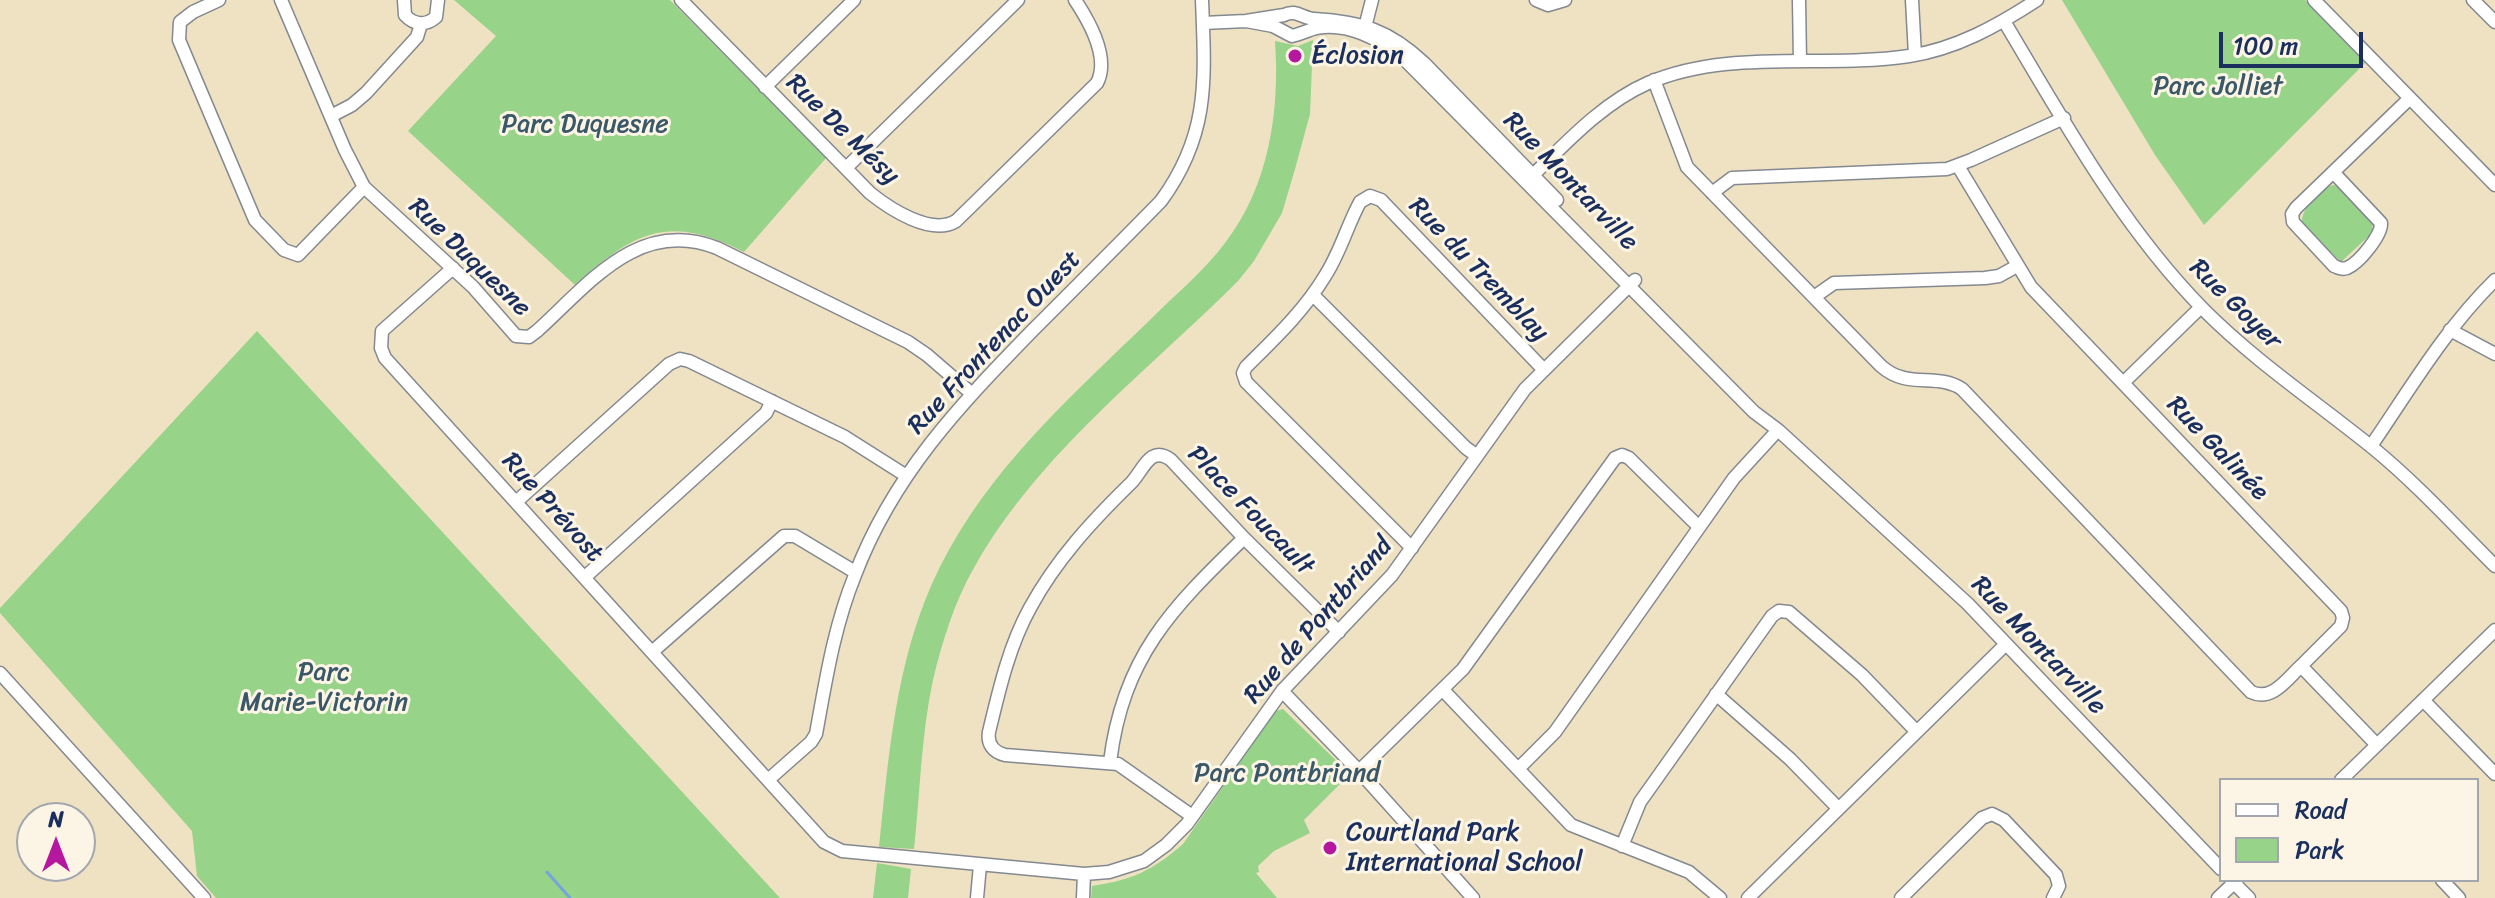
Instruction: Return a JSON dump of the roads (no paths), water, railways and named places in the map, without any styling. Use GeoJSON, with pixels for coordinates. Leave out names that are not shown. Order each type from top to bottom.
{"type":"FeatureCollection","features":[{"type":"Feature","properties":{"kind":"street"},"geometry":{"type":"LineString","coordinates":[[219,0],[180,22],[179,40],[255,220],[284,250],[298,255],[364,187]]}},
{"type":"Feature","properties":{"kind":"street","name":"Rue Duquesne"},"geometry":{"type":"LineString","coordinates":[[281,0],[364,187],[453,268],[516,336],[522,338],[537,331],[605,269],[633,251],[666,240],[700,242],[908,342],[971,393]]}},
{"type":"Feature","properties":{"kind":"street"},"geometry":{"type":"LineString","coordinates":[[404,0],[405,15],[421,24]]}},
{"type":"Feature","properties":{"kind":"street"},"geometry":{"type":"LineString","coordinates":[[331,116],[366,93],[417,37],[421,24],[436,17],[438,0]]}},
{"type":"Feature","properties":{"kind":"street"},"geometry":{"type":"LineString","coordinates":[[765,87],[854,0]]}},
{"type":"Feature","properties":{"kind":"street"},"geometry":{"type":"LineString","coordinates":[[846,168],[1018,0]]}},
{"type":"Feature","properties":{"kind":"street","name":"Rue De Mésy"},"geometry":{"type":"LineString","coordinates":[[685,2],[876,198],[907,215],[945,225],[956,221],[1099,80],[1098,49],[1088,21],[1075,0]]}},
{"type":"Feature","properties":{"kind":"street","name":"Rue Frontenac Ouest"},"geometry":{"type":"LineString","coordinates":[[768,780],[816,734],[830,654],[855,572],[905,475],[971,393],[1173,186],[1202,114],[1202,0]]}},
{"type":"Feature","properties":{"kind":"street"},"geometry":{"type":"LineString","coordinates":[[1282,30],[1280,24],[1287,0]]}},
{"type":"Feature","properties":{"kind":"street"},"geometry":{"type":"LineString","coordinates":[[1295,0],[1304,26],[1297,35]]}},
{"type":"Feature","properties":{"kind":"street"},"geometry":{"type":"LineString","coordinates":[[1364,30],[1372,0]]}},
{"type":"Feature","properties":{"kind":"street"},"geometry":{"type":"LineString","coordinates":[[1536,0],[1548,5],[1565,0]]}},
{"type":"Feature","properties":{"kind":"street"},"geometry":{"type":"LineString","coordinates":[[1799,0],[1800,61]]}},
{"type":"Feature","properties":{"kind":"street"},"geometry":{"type":"LineString","coordinates":[[1912,0],[1915,55]]}},
{"type":"Feature","properties":{"kind":"street"},"geometry":{"type":"LineString","coordinates":[[1530,178],[1607,108],[1654,80],[1717,65],[1915,55],[1959,42],[2004,21],[2037,0]]}},
{"type":"Feature","properties":{"kind":"street"},"geometry":{"type":"LineString","coordinates":[[2314,0],[2495,185]]}},
{"type":"Feature","properties":{"kind":"street"},"geometry":{"type":"LineString","coordinates":[[2473,0],[2495,22]]}},
{"type":"Feature","properties":{"kind":"street","name":"Rue Montarville"},"geometry":{"type":"LineString","coordinates":[[1203,23],[1246,21],[1295,12],[1364,30],[1402,57],[1530,178],[1826,477],[1945,581],[2219,867]]}},
{"type":"Feature","properties":{"kind":"street","name":"Rue Montarville"},"geometry":{"type":"LineString","coordinates":[[1246,21],[1282,30],[1289,35],[1324,28],[1364,30]]}},
{"type":"Feature","properties":{"kind":"street","name":"Rue Goyer"},"geometry":{"type":"LineString","coordinates":[[2004,21],[2120,209],[2201,307],[2247,352],[2371,446],[2426,495],[2495,566]]}},
{"type":"Feature","properties":{"kind":"street"},"geometry":{"type":"LineString","coordinates":[[1654,80],[1684,161],[1887,371],[1911,381],[1952,383],[1974,401],[2251,692],[2260,696],[2269,694],[2301,666],[2377,745]]}},
{"type":"Feature","properties":{"kind":"street"},"geometry":{"type":"LineString","coordinates":[[2333,172],[2381,223],[2382,230],[2349,267],[2342,269],[2334,266],[2293,222],[2292,214],[2333,172],[2410,98]]}},
{"type":"Feature","properties":{"kind":"street"},"geometry":{"type":"LineString","coordinates":[[1712,193],[1732,178],[1958,166],[2064,118]]}},
{"type":"Feature","properties":{"kind":"street","name":"Rue Galinée"},"geometry":{"type":"LineString","coordinates":[[1958,166],[2031,287],[2343,613],[2341,626],[2301,666]]}},
{"type":"Feature","properties":{"kind":"street","name":"Rue du Tremblay"},"geometry":{"type":"LineString","coordinates":[[1412,548],[1244,379],[1246,367],[1313,295],[1341,246],[1358,204],[1367,197],[1375,197],[1543,369]]}},
{"type":"Feature","properties":{"kind":"street"},"geometry":{"type":"LineString","coordinates":[[1814,297],[1834,283],[1990,278],[2017,266]]}},
{"type":"Feature","properties":{"kind":"street","name":"Rue Prévost"},"geometry":{"type":"LineString","coordinates":[[453,268],[386,326],[380,339],[385,358],[768,780]]}},
{"type":"Feature","properties":{"kind":"street"},"geometry":{"type":"LineString","coordinates":[[2371,446],[2466,308],[2495,280]]}},
{"type":"Feature","properties":{"kind":"street","name":"Rue de Pontbriand"},"geometry":{"type":"LineString","coordinates":[[768,780],[824,842],[835,850],[1084,874],[1109,872],[1144,861],[1166,845],[1192,816],[1282,691],[1380,590],[1517,399],[1543,369],[1632,282]]}},
{"type":"Feature","properties":{"kind":"street"},"geometry":{"type":"LineString","coordinates":[[1313,295],[1476,455]]}},
{"type":"Feature","properties":{"kind":"street"},"geometry":{"type":"LineString","coordinates":[[2123,383],[2201,307]]}},
{"type":"Feature","properties":{"kind":"street"},"geometry":{"type":"LineString","coordinates":[[2450,330],[2495,354]]}},
{"type":"Feature","properties":{"kind":"street"},"geometry":{"type":"LineString","coordinates":[[516,502],[674,361],[689,361],[772,401],[851,441],[905,475]]}},
{"type":"Feature","properties":{"kind":"street"},"geometry":{"type":"LineString","coordinates":[[585,577],[766,413],[772,401]]}},
{"type":"Feature","properties":{"kind":"street"},"geometry":{"type":"LineString","coordinates":[[1518,769],[1555,732],[1741,469],[1778,430]]}},
{"type":"Feature","properties":{"kind":"street","name":"Place Foucault"},"geometry":{"type":"LineString","coordinates":[[1192,816],[1125,768],[1110,762],[1005,755],[996,752],[990,745],[988,736],[1010,654],[1029,609],[1062,558],[1090,523],[1140,473],[1146,461],[1153,455],[1167,457],[1339,632]]}},
{"type":"Feature","properties":{"kind":"street"},"geometry":{"type":"LineString","coordinates":[[1359,771],[1443,690],[1481,645],[1615,458],[1622,455],[1629,458],[1699,527]]}},
{"type":"Feature","properties":{"kind":"street"},"geometry":{"type":"LineString","coordinates":[[652,652],[784,536],[795,536],[855,572]]}},
{"type":"Feature","properties":{"kind":"street"},"geometry":{"type":"LineString","coordinates":[[1110,762],[1123,698],[1143,653],[1170,613],[1244,538]]}},
{"type":"Feature","properties":{"kind":"street"},"geometry":{"type":"LineString","coordinates":[[1622,846],[1640,802],[1772,616],[1784,610],[1862,675],[1916,731]]}},
{"type":"Feature","properties":{"kind":"street"},"geometry":{"type":"LineString","coordinates":[[2345,778],[2495,630]]}},
{"type":"Feature","properties":{"kind":"street"},"geometry":{"type":"LineString","coordinates":[[1748,898],[2006,644]]}},
{"type":"Feature","properties":{"kind":"street"},"geometry":{"type":"LineString","coordinates":[[0,673],[204,898]]}},
{"type":"Feature","properties":{"kind":"street"},"geometry":{"type":"LineString","coordinates":[[1443,690],[1571,825],[1693,875],[1720,898]]}},
{"type":"Feature","properties":{"kind":"street"},"geometry":{"type":"LineString","coordinates":[[1282,691],[1473,898]]}},
{"type":"Feature","properties":{"kind":"street"},"geometry":{"type":"LineString","coordinates":[[1716,694],[1790,759],[1838,808]]}},
{"type":"Feature","properties":{"kind":"street"},"geometry":{"type":"LineString","coordinates":[[2423,700],[2495,774]]}},
{"type":"Feature","properties":{"kind":"street"},"geometry":{"type":"LineString","coordinates":[[1901,898],[1982,818],[1992,814],[2004,820],[2056,875],[2059,889],[2053,898]]}},
{"type":"Feature","properties":{"kind":"street"},"geometry":{"type":"LineString","coordinates":[[977,898],[980,865]]}},
{"type":"Feature","properties":{"kind":"street"},"geometry":{"type":"LineString","coordinates":[[1083,898],[1084,874]]}},
{"type":"Feature","properties":{"kind":"street"},"geometry":{"type":"LineString","coordinates":[[2218,898],[2233,882]]}},
{"type":"Feature","properties":{"kind":"street"},"geometry":{"type":"LineString","coordinates":[[2235,882],[2249,898]]}},
{"type":"Feature","properties":{"kind":"street"},"geometry":{"type":"LineString","coordinates":[[2444,882],[2459,898]]}},
{"type":"Feature","properties":{"kind":"waterway"},"geometry":{"type":"LineString","coordinates":[[547,872],[570,898]]}},
{"type":"Feature","properties":{"kind":"place","name":"Éclosion"},"geometry":{"type":"Point","coordinates":[1295,56]}},
{"type":"Feature","properties":{"kind":"place","name":"Courtland Park International School"},"geometry":{"type":"Point","coordinates":[1330,848]}},
{"type":"Feature","properties":{"kind":"park label","name":"Parc Jolliet"},"geometry":{"type":"Point","coordinates":[2218,87]}},
{"type":"Feature","properties":{"kind":"park label","name":"Parc Duquesne"},"geometry":{"type":"Point","coordinates":[585,125]}},
{"type":"Feature","properties":{"kind":"park label","name":"Parc Marie-Victorin"},"geometry":{"type":"Point","coordinates":[324,688]}},
{"type":"Feature","properties":{"kind":"park label","name":"Parc Pontbriand"},"geometry":{"type":"Point","coordinates":[1287,774]}}]}
